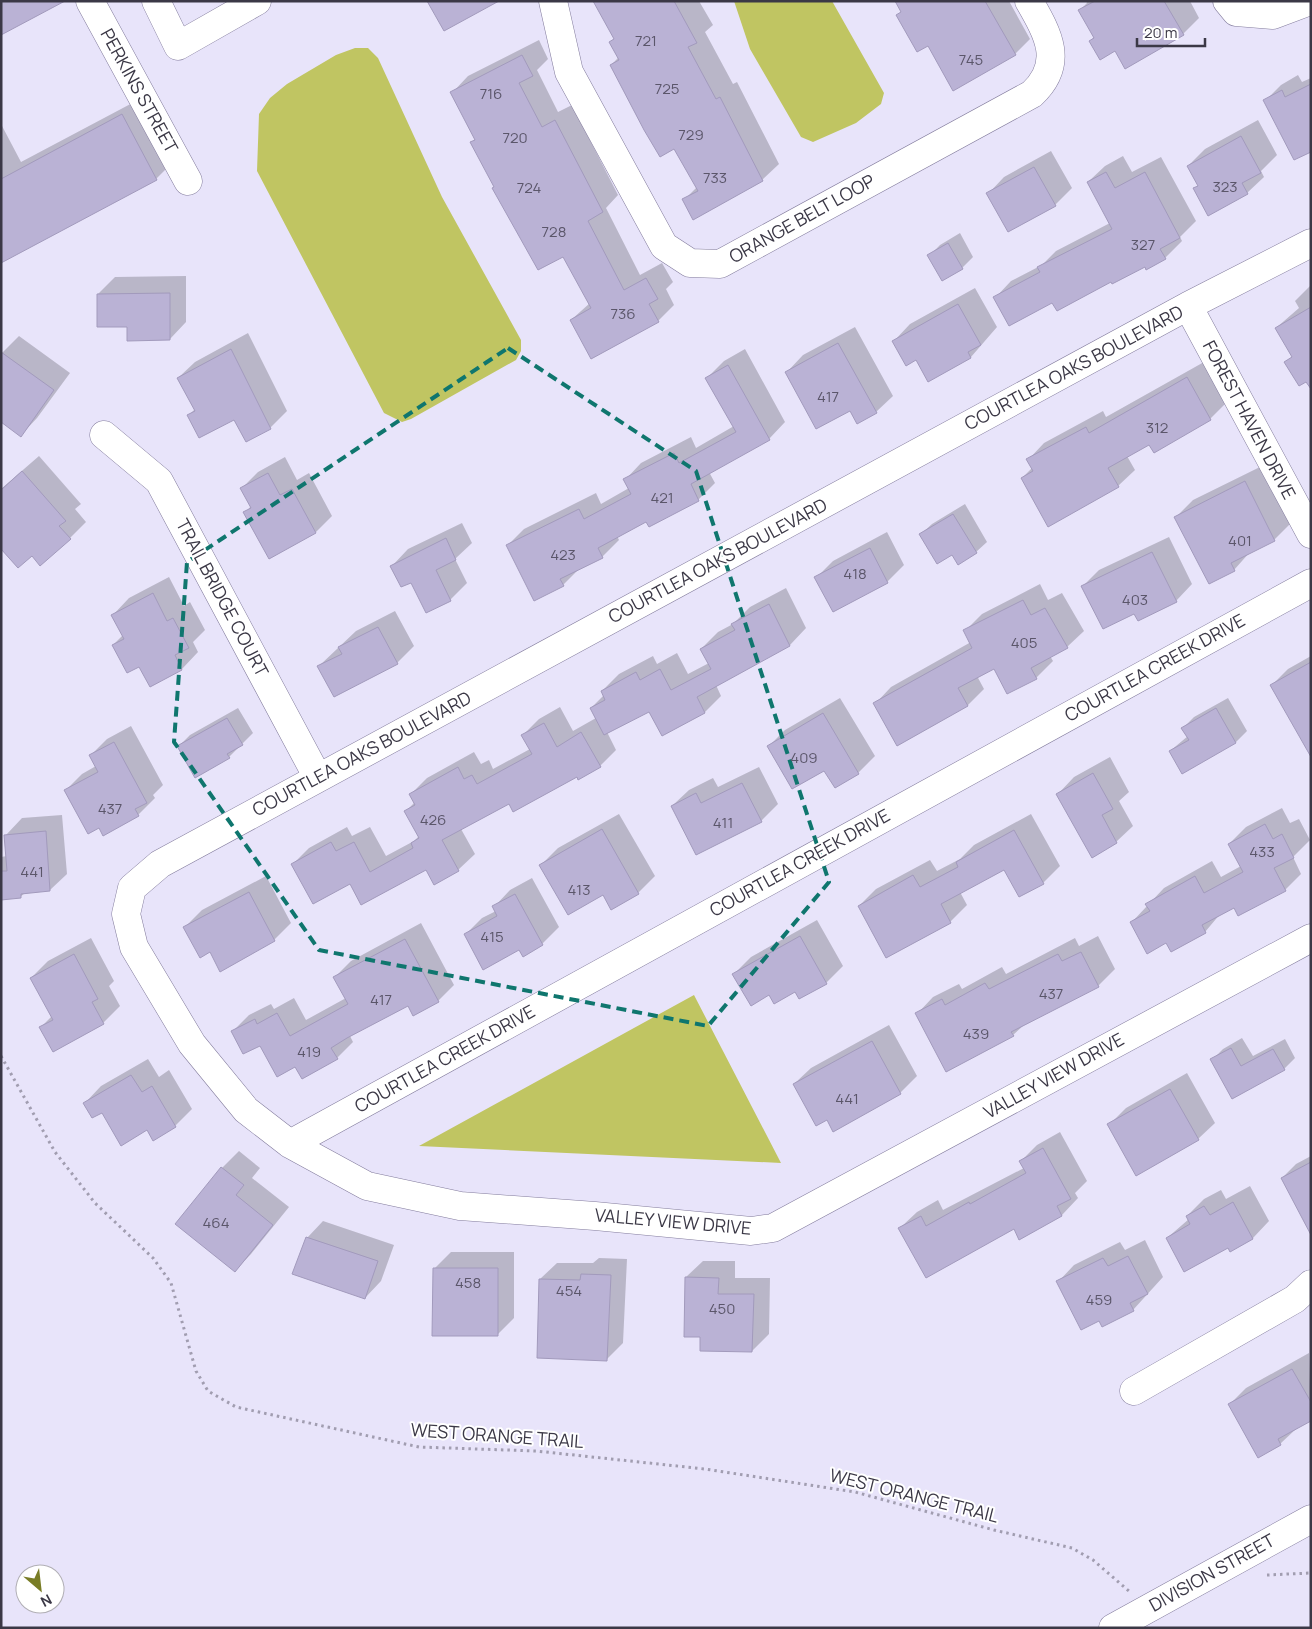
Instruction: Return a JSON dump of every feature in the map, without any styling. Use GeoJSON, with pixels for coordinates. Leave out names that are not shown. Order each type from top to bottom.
{"type":"FeatureCollection","features":[{"type":"Feature","properties":{"kind":"street","name":"PERKINS STREET"},"geometry":{"type":"LineString","coordinates":[[90,1],[188,181]]}},
{"type":"Feature","properties":{"kind":"street"},"geometry":{"type":"LineString","coordinates":[[156,1],[178,46],[257,1]]}},
{"type":"Feature","properties":{"kind":"street","name":"ORANGE BELT LOOP"},"geometry":{"type":"LineString","coordinates":[[553,1],[569,72],[664,246],[690,262],[720,264],[1032,94],[1043,83],[1051,51],[1046,31],[1029,1]]}},
{"type":"Feature","properties":{"kind":"street"},"geometry":{"type":"LineString","coordinates":[[1226,1],[1236,12],[1273,15],[1310,1]]}},
{"type":"Feature","properties":{"kind":"street","name":"COURTLEA OAKS BOULEVARD"},"geometry":{"type":"LineString","coordinates":[[132,888],[160,864],[1188,306],[1311,243]]}},
{"type":"Feature","properties":{"kind":"street","name":"FOREST HAVEN DRIVE"},"geometry":{"type":"LineString","coordinates":[[1188,306],[1311,534]]}},
{"type":"Feature","properties":{"kind":"street","name":"TRAIL BRIDGE COURT"},"geometry":{"type":"LineString","coordinates":[[104,435],[159,480],[318,778]]}},
{"type":"Feature","properties":{"kind":"street","name":"COURTLEA CREEK DRIVE"},"geometry":{"type":"LineString","coordinates":[[290,1144],[1311,583]]}},
{"type":"Feature","properties":{"kind":"street","name":"VALLEY VIEW DRIVE"},"geometry":{"type":"LineString","coordinates":[[132,888],[126,914],[134,947],[192,1044],[246,1110],[290,1144],[366,1186],[460,1206],[595,1216],[751,1231],[773,1228],[1311,938]]}},
{"type":"Feature","properties":{"kind":"street"},"geometry":{"type":"LineString","coordinates":[[1134,1391],[1295,1299],[1311,1284]]}},
{"type":"Feature","properties":{"kind":"street","name":"DIVISION STREET"},"geometry":{"type":"LineString","coordinates":[[1113,1628],[1311,1519]]}},
{"type":"Feature","properties":{"kind":"path","name":"WEST ORANGE TRAIL"},"geometry":{"type":"LineString","coordinates":[[1,1056],[54,1152],[95,1203],[153,1258],[171,1283],[196,1371],[208,1391],[236,1407],[419,1447],[536,1451],[705,1469],[855,1492],[994,1530],[1072,1548],[1093,1560],[1130,1592],[1134,1599]]}},
{"type":"Feature","properties":{"kind":"path"},"geometry":{"type":"LineString","coordinates":[[1267,1575],[1311,1573]]}},
{"type":"Feature","properties":{"kind":"highlighted area"},"geometry":{"type":"Polygon","coordinates":[[[508,348],[696,471],[829,882],[708,1026],[319,950],[174,742],[187,562],[508,348]]]}},
{"type":"Feature","properties":{"kind":"shaded area"},"geometry":{"type":"Polygon","coordinates":[[[734,1],[832,1],[884,93],[881,104],[856,123],[813,142],[801,137],[750,49],[734,1]]]}},
{"type":"Feature","properties":{"kind":"shaded area"},"geometry":{"type":"Polygon","coordinates":[[[355,48],[368,48],[378,58],[442,197],[521,340],[521,351],[516,360],[411,419],[402,422],[384,413],[257,171],[259,114],[270,98],[287,84],[336,55],[355,48]]]}},
{"type":"Feature","properties":{"kind":"shaded area"},"geometry":{"type":"Polygon","coordinates":[[[694,995],[781,1163],[419,1146],[694,995]]]}},
{"type":"Feature","properties":{"kind":"building"},"geometry":{"type":"Polygon","coordinates":[[[1,1],[65,1],[1,35],[1,1]]]}},
{"type":"Feature","properties":{"kind":"building"},"geometry":{"type":"Polygon","coordinates":[[[427,1],[499,1],[444,31],[427,1]]]}},
{"type":"Feature","properties":{"kind":"building"},"geometry":{"type":"Polygon","coordinates":[[[593,1],[674,1],[697,43],[688,47],[716,99],[720,97],[763,181],[693,220],[682,199],[698,191],[674,149],[660,157],[644,130],[610,65],[619,60],[609,42],[614,39],[593,1]]]}},
{"type":"Feature","properties":{"kind":"building"},"geometry":{"type":"Polygon","coordinates":[[[895,1],[985,1],[1016,55],[953,91],[928,46],[917,52],[896,15],[901,12],[895,1]]]}},
{"type":"Feature","properties":{"kind":"building"},"geometry":{"type":"Polygon","coordinates":[[[1095,1],[1164,1],[1184,35],[1125,69],[1115,51],[1100,60],[1089,41],[1094,38],[1078,10],[1095,1]]]}},
{"type":"Feature","properties":{"kind":"building"},"geometry":{"type":"Polygon","coordinates":[[[522,55],[533,76],[519,83],[542,127],[555,120],[603,212],[588,221],[624,290],[646,278],[658,299],[649,304],[659,322],[591,359],[570,320],[591,308],[563,257],[538,270],[492,188],[494,187],[470,142],[475,140],[450,92],[522,55]]]}},
{"type":"Feature","properties":{"kind":"building"},"geometry":{"type":"Polygon","coordinates":[[[1311,84],[1311,152],[1294,160],[1263,100],[1282,90],[1285,97],[1311,84]]]}},
{"type":"Feature","properties":{"kind":"building"},"geometry":{"type":"Polygon","coordinates":[[[122,114],[157,180],[1,263],[1,179],[122,114]]]}},
{"type":"Feature","properties":{"kind":"building"},"geometry":{"type":"Polygon","coordinates":[[[1241,136],[1261,173],[1242,183],[1248,194],[1208,216],[1193,188],[1198,186],[1187,166],[1241,136]]]}},
{"type":"Feature","properties":{"kind":"building"},"geometry":{"type":"Polygon","coordinates":[[[1034,167],[1056,206],[1008,232],[986,193],[1034,167]]]}},
{"type":"Feature","properties":{"kind":"building"},"geometry":{"type":"Polygon","coordinates":[[[1106,172],[1115,188],[1145,172],[1180,238],[1160,249],[1166,259],[1146,270],[1145,267],[1112,284],[1111,282],[1057,311],[1052,303],[1009,326],[993,297],[1040,272],[1037,267],[1112,229],[1087,182],[1106,172]]]}},
{"type":"Feature","properties":{"kind":"building"},"geometry":{"type":"Polygon","coordinates":[[[948,243],[963,269],[942,281],[927,255],[948,243]]]}},
{"type":"Feature","properties":{"kind":"building"},"geometry":{"type":"Polygon","coordinates":[[[170,293],[170,340],[127,341],[127,327],[97,327],[97,294],[170,293]]]}},
{"type":"Feature","properties":{"kind":"building"},"geometry":{"type":"Polygon","coordinates":[[[958,304],[981,345],[968,352],[971,358],[928,382],[916,360],[906,366],[892,341],[958,304]]]}},
{"type":"Feature","properties":{"kind":"building"},"geometry":{"type":"Polygon","coordinates":[[[1311,307],[1311,389],[1306,382],[1299,386],[1284,362],[1292,357],[1275,328],[1311,307]]]}},
{"type":"Feature","properties":{"kind":"building"},"geometry":{"type":"Polygon","coordinates":[[[838,343],[877,413],[857,424],[850,411],[816,429],[785,372],[838,343]]]}},
{"type":"Feature","properties":{"kind":"building"},"geometry":{"type":"Polygon","coordinates":[[[231,349],[271,429],[246,442],[234,420],[199,438],[187,415],[195,411],[177,378],[231,349]]]}},
{"type":"Feature","properties":{"kind":"building"},"geometry":{"type":"Polygon","coordinates":[[[1,352],[54,390],[21,437],[1,422],[1,352]]]}},
{"type":"Feature","properties":{"kind":"building"},"geometry":{"type":"Polygon","coordinates":[[[728,365],[770,440],[691,484],[699,501],[649,527],[646,522],[598,548],[603,558],[560,579],[564,586],[534,601],[506,545],[579,509],[584,519],[631,494],[623,479],[674,453],[679,463],[736,432],[705,378],[728,365]]]}},
{"type":"Feature","properties":{"kind":"building"},"geometry":{"type":"Polygon","coordinates":[[[1187,377],[1211,420],[1154,453],[1149,445],[1108,468],[1119,487],[1048,527],[1021,478],[1033,471],[1026,459],[1086,427],[1089,433],[1187,377]]]}},
{"type":"Feature","properties":{"kind":"building"},"geometry":{"type":"Polygon","coordinates":[[[22,471],[66,521],[59,526],[71,539],[40,566],[32,556],[18,568],[1,549],[1,490],[22,471]]]}},
{"type":"Feature","properties":{"kind":"building"},"geometry":{"type":"Polygon","coordinates":[[[268,473],[280,495],[292,489],[316,533],[269,559],[243,512],[251,508],[240,488],[268,473]]]}},
{"type":"Feature","properties":{"kind":"building"},"geometry":{"type":"Polygon","coordinates":[[[1245,481],[1275,541],[1231,563],[1235,571],[1209,584],[1174,517],[1245,481]]]}},
{"type":"Feature","properties":{"kind":"building"},"geometry":{"type":"Polygon","coordinates":[[[953,514],[977,553],[958,565],[952,555],[937,564],[919,534],[953,514]]]}},
{"type":"Feature","properties":{"kind":"building"},"geometry":{"type":"Polygon","coordinates":[[[446,538],[456,560],[436,570],[451,601],[426,613],[411,583],[401,587],[390,566],[446,538]]]}},
{"type":"Feature","properties":{"kind":"building"},"geometry":{"type":"Polygon","coordinates":[[[870,548],[888,583],[833,612],[814,577],[870,548]]]}},
{"type":"Feature","properties":{"kind":"building"},"geometry":{"type":"Polygon","coordinates":[[[1152,552],[1177,602],[1138,621],[1134,614],[1103,629],[1081,586],[1152,552]]]}},
{"type":"Feature","properties":{"kind":"building"},"geometry":{"type":"Polygon","coordinates":[[[153,593],[167,621],[173,618],[189,648],[175,655],[182,670],[150,687],[139,667],[127,673],[112,645],[124,639],[111,615],[153,593]]]}},
{"type":"Feature","properties":{"kind":"building"},"geometry":{"type":"Polygon","coordinates":[[[1023,600],[1031,615],[1045,608],[1068,648],[1031,668],[1037,679],[1007,694],[994,669],[958,688],[968,706],[897,746],[873,703],[972,648],[963,630],[1023,600]]]}},
{"type":"Feature","properties":{"kind":"building"},"geometry":{"type":"Polygon","coordinates":[[[769,604],[790,646],[697,697],[705,713],[662,736],[649,712],[604,735],[590,708],[605,700],[601,691],[636,672],[640,680],[660,669],[671,690],[711,669],[700,649],[735,630],[731,624],[769,604]]]}},
{"type":"Feature","properties":{"kind":"building"},"geometry":{"type":"Polygon","coordinates":[[[378,627],[398,664],[334,697],[317,666],[342,654],[338,647],[378,627]]]}},
{"type":"Feature","properties":{"kind":"building"},"geometry":{"type":"Polygon","coordinates":[[[1311,662],[1311,757],[1270,685],[1311,662]]]}},
{"type":"Feature","properties":{"kind":"building"},"geometry":{"type":"Polygon","coordinates":[[[1216,708],[1236,743],[1182,774],[1169,751],[1189,740],[1181,728],[1216,708]]]}},
{"type":"Feature","properties":{"kind":"building"},"geometry":{"type":"Polygon","coordinates":[[[823,713],[859,774],[835,788],[824,771],[792,789],[767,746],[823,713]]]}},
{"type":"Feature","properties":{"kind":"building"},"geometry":{"type":"Polygon","coordinates":[[[227,718],[243,745],[227,754],[230,758],[195,778],[177,746],[227,718]]]}},
{"type":"Feature","properties":{"kind":"building"},"geometry":{"type":"Polygon","coordinates":[[[544,723],[557,747],[581,732],[601,767],[578,780],[577,777],[513,812],[509,804],[442,840],[459,871],[434,885],[426,870],[361,905],[350,884],[313,904],[291,864],[331,842],[336,851],[354,842],[370,872],[413,848],[411,843],[419,838],[404,811],[415,805],[409,794],[458,767],[464,779],[472,775],[477,784],[532,754],[521,735],[544,723]]]}},
{"type":"Feature","properties":{"kind":"building"},"geometry":{"type":"Polygon","coordinates":[[[114,742],[147,803],[135,809],[139,816],[103,836],[99,828],[88,834],[64,790],[98,772],[89,755],[114,742]]]}},
{"type":"Feature","properties":{"kind":"building"},"geometry":{"type":"Polygon","coordinates":[[[1093,773],[1113,809],[1102,815],[1117,843],[1092,858],[1056,794],[1093,773]]]}},
{"type":"Feature","properties":{"kind":"building"},"geometry":{"type":"Polygon","coordinates":[[[742,783],[762,822],[696,855],[671,806],[696,793],[701,803],[742,783]]]}},
{"type":"Feature","properties":{"kind":"building"},"geometry":{"type":"Polygon","coordinates":[[[1265,824],[1273,839],[1282,834],[1294,858],[1274,868],[1286,891],[1238,916],[1234,908],[1202,925],[1206,933],[1171,952],[1166,943],[1147,954],[1130,922],[1150,911],[1145,904],[1195,876],[1204,893],[1243,872],[1228,844],[1265,824]]]}},
{"type":"Feature","properties":{"kind":"building"},"geometry":{"type":"Polygon","coordinates":[[[602,829],[639,894],[611,910],[603,895],[568,915],[539,865],[602,829]]]}},
{"type":"Feature","properties":{"kind":"building"},"geometry":{"type":"Polygon","coordinates":[[[1014,830],[1044,884],[1019,897],[1004,870],[941,904],[951,923],[886,958],[858,906],[913,875],[920,887],[958,867],[956,862],[1014,830]]]}},
{"type":"Feature","properties":{"kind":"building"},"geometry":{"type":"Polygon","coordinates":[[[46,831],[50,891],[21,894],[21,898],[1,900],[1,871],[7,871],[4,835],[46,831]]]}},
{"type":"Feature","properties":{"kind":"building"},"geometry":{"type":"Polygon","coordinates":[[[249,892],[275,941],[220,972],[210,952],[200,958],[183,927],[249,892]]]}},
{"type":"Feature","properties":{"kind":"building"},"geometry":{"type":"Polygon","coordinates":[[[515,894],[543,945],[523,957],[519,950],[483,970],[464,934],[497,916],[492,906],[515,894]]]}},
{"type":"Feature","properties":{"kind":"building"},"geometry":{"type":"Polygon","coordinates":[[[800,936],[827,984],[799,999],[795,992],[774,1004],[769,995],[751,1006],[732,974],[800,936]]]}},
{"type":"Feature","properties":{"kind":"building"},"geometry":{"type":"Polygon","coordinates":[[[405,939],[439,1002],[413,1016],[408,1006],[347,1038],[331,1048],[338,1059],[302,1079],[295,1067],[277,1077],[260,1046],[243,1054],[231,1031],[255,1019],[257,1024],[277,1013],[290,1036],[348,1004],[333,977],[405,939]]]}},
{"type":"Feature","properties":{"kind":"building"},"geometry":{"type":"Polygon","coordinates":[[[1081,952],[1099,987],[1011,1032],[1014,1036],[946,1072],[915,1013],[942,999],[945,1005],[985,983],[989,989],[1058,954],[1062,961],[1081,952]]]}},
{"type":"Feature","properties":{"kind":"building"},"geometry":{"type":"Polygon","coordinates":[[[74,954],[98,999],[92,1002],[104,1024],[53,1052],[39,1027],[53,1020],[30,978],[74,954]]]}},
{"type":"Feature","properties":{"kind":"building"},"geometry":{"type":"Polygon","coordinates":[[[872,1041],[901,1094],[833,1132],[827,1120],[816,1126],[793,1084],[872,1041]]]}},
{"type":"Feature","properties":{"kind":"building"},"geometry":{"type":"Polygon","coordinates":[[[1231,1048],[1241,1066],[1273,1049],[1285,1070],[1232,1099],[1210,1059],[1231,1048]]]}},
{"type":"Feature","properties":{"kind":"building"},"geometry":{"type":"Polygon","coordinates":[[[131,1075],[142,1092],[152,1086],[176,1127],[153,1141],[147,1130],[121,1146],[102,1113],[92,1118],[83,1103],[131,1075]]]}},
{"type":"Feature","properties":{"kind":"building"},"geometry":{"type":"Polygon","coordinates":[[[1170,1089],[1199,1140],[1136,1176],[1107,1124],[1170,1089]]]}},
{"type":"Feature","properties":{"kind":"building"},"geometry":{"type":"Polygon","coordinates":[[[1043,1148],[1071,1199],[1057,1206],[1062,1216],[1019,1240],[1014,1229],[926,1278],[898,1228],[921,1216],[926,1226],[969,1202],[970,1204],[1026,1173],[1019,1161],[1043,1148]]]}},
{"type":"Feature","properties":{"kind":"building"},"geometry":{"type":"Polygon","coordinates":[[[1311,1162],[1311,1235],[1281,1178],[1311,1162]]]}},
{"type":"Feature","properties":{"kind":"building"},"geometry":{"type":"Polygon","coordinates":[[[221,1167],[244,1185],[236,1195],[273,1225],[235,1272],[175,1224],[221,1167]]]}},
{"type":"Feature","properties":{"kind":"building"},"geometry":{"type":"Polygon","coordinates":[[[1233,1202],[1253,1239],[1230,1252],[1228,1248],[1184,1272],[1166,1238],[1190,1224],[1186,1216],[1204,1206],[1210,1215],[1233,1202]]]}},
{"type":"Feature","properties":{"kind":"building"},"geometry":{"type":"Polygon","coordinates":[[[306,1237],[378,1261],[365,1299],[292,1274],[306,1237]]]}},
{"type":"Feature","properties":{"kind":"building"},"geometry":{"type":"Polygon","coordinates":[[[1128,1256],[1148,1294],[1130,1303],[1134,1311],[1102,1327],[1099,1321],[1081,1330],[1056,1281],[1103,1258],[1108,1266],[1128,1256]]]}},
{"type":"Feature","properties":{"kind":"building"},"geometry":{"type":"Polygon","coordinates":[[[433,1268],[498,1268],[498,1336],[432,1336],[433,1268]]]}},
{"type":"Feature","properties":{"kind":"building"},"geometry":{"type":"Polygon","coordinates":[[[581,1274],[611,1275],[607,1361],[537,1358],[539,1279],[580,1280],[581,1274]]]}},
{"type":"Feature","properties":{"kind":"building"},"geometry":{"type":"Polygon","coordinates":[[[685,1277],[719,1278],[718,1294],[754,1294],[752,1352],[700,1351],[700,1337],[684,1337],[685,1277]]]}},
{"type":"Feature","properties":{"kind":"building"},"geometry":{"type":"Polygon","coordinates":[[[1292,1369],[1311,1402],[1311,1421],[1278,1439],[1281,1445],[1258,1458],[1228,1404],[1292,1369]]]}}]}
